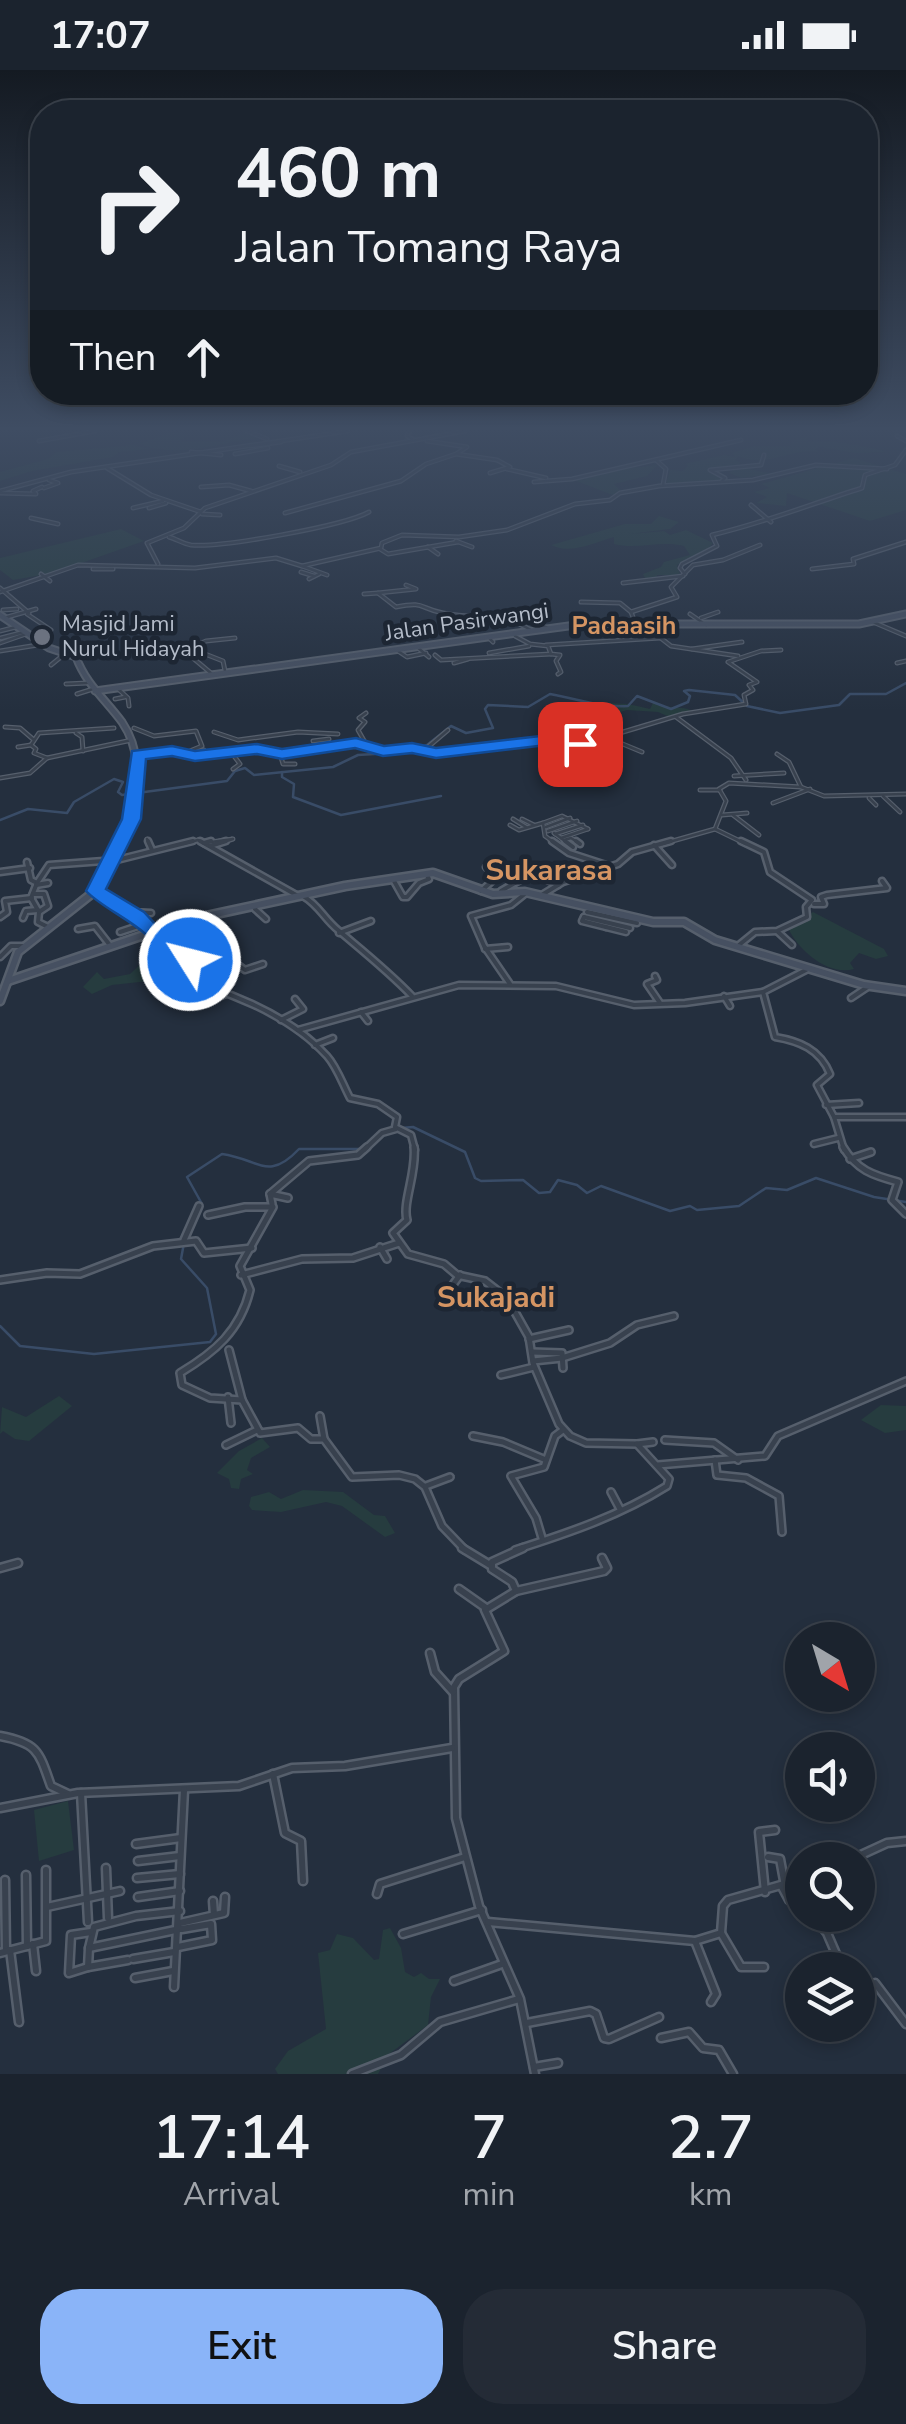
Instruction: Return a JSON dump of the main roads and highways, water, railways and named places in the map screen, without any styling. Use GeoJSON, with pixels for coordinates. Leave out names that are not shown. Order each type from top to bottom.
{"type":"FeatureCollection","features":[{"type":"Feature","properties":{"kind":"main road","name":"Jalan Pasirwangi"},"geometry":{"type":"LineString","coordinates":[[94,690],[389,653],[396,649],[492,641],[531,630],[594,623],[843,624],[906,614]]}},
{"type":"Feature","properties":{"kind":"main road"},"geometry":{"type":"LineString","coordinates":[[0,1001],[30,943],[95,891],[132,818],[138,755],[132,740],[87,683],[78,660],[26,634],[2,616]]}},
{"type":"Feature","properties":{"kind":"main road"},"geometry":{"type":"LineString","coordinates":[[8,981],[188,920],[255,909],[301,896],[439,874],[497,894],[527,892],[609,923],[684,922],[703,936],[870,986],[906,991]]}},
{"type":"Feature","properties":{"kind":"main road"},"geometry":{"type":"LineString","coordinates":[[95,891],[130,912],[153,932]]}},
{"type":"Feature","properties":{"kind":"waterway"},"geometry":{"type":"LineString","coordinates":[[282,772],[333,767],[358,755],[407,752],[427,745],[451,726],[466,733],[493,728],[485,709],[488,705],[528,707],[550,694],[618,706],[628,706],[637,696],[671,709],[688,702],[690,696],[684,691],[689,690],[735,695],[747,706],[780,713],[839,705],[850,694],[886,694],[906,683]]}},
{"type":"Feature","properties":{"kind":"waterway"},"geometry":{"type":"LineString","coordinates":[[0,820],[28,809],[67,813],[74,802],[114,779],[123,782],[118,792],[122,795],[227,781],[235,771],[245,768],[254,775],[282,772]]}},
{"type":"Feature","properties":{"kind":"waterway"},"geometry":{"type":"LineString","coordinates":[[282,772],[282,777],[294,784],[293,797],[341,815],[441,796]]}},
{"type":"Feature","properties":{"kind":"waterway"},"geometry":{"type":"LineString","coordinates":[[389,1129],[413,1127],[465,1152],[475,1178],[481,1181],[523,1180],[539,1193],[550,1192],[558,1180],[577,1185],[587,1193],[601,1186],[670,1211],[690,1206],[697,1210],[739,1206],[766,1188],[787,1190],[816,1178],[874,1197],[906,1202]]}},
{"type":"Feature","properties":{"kind":"waterway"},"geometry":{"type":"LineString","coordinates":[[202,1204],[187,1177],[222,1154],[271,1166],[299,1149],[362,1149]]}},
{"type":"Feature","properties":{"kind":"waterway"},"geometry":{"type":"LineString","coordinates":[[0,1326],[20,1346],[94,1354],[210,1342],[216,1334],[207,1288],[181,1259],[184,1243]]}},
{"type":"Feature","properties":{"kind":"place","name":"Masjid Jami Nurul Hidayah"},"geometry":{"type":"Point","coordinates":[42,637]}},
{"type":"Feature","properties":{"kind":"district","name":"Padaasih"},"geometry":{"type":"Point","coordinates":[624,626]}},
{"type":"Feature","properties":{"kind":"district","name":"Sukarasa"},"geometry":{"type":"Point","coordinates":[549,870]}},
{"type":"Feature","properties":{"kind":"district","name":"Sukajadi"},"geometry":{"type":"Point","coordinates":[496,1297]}}]}
